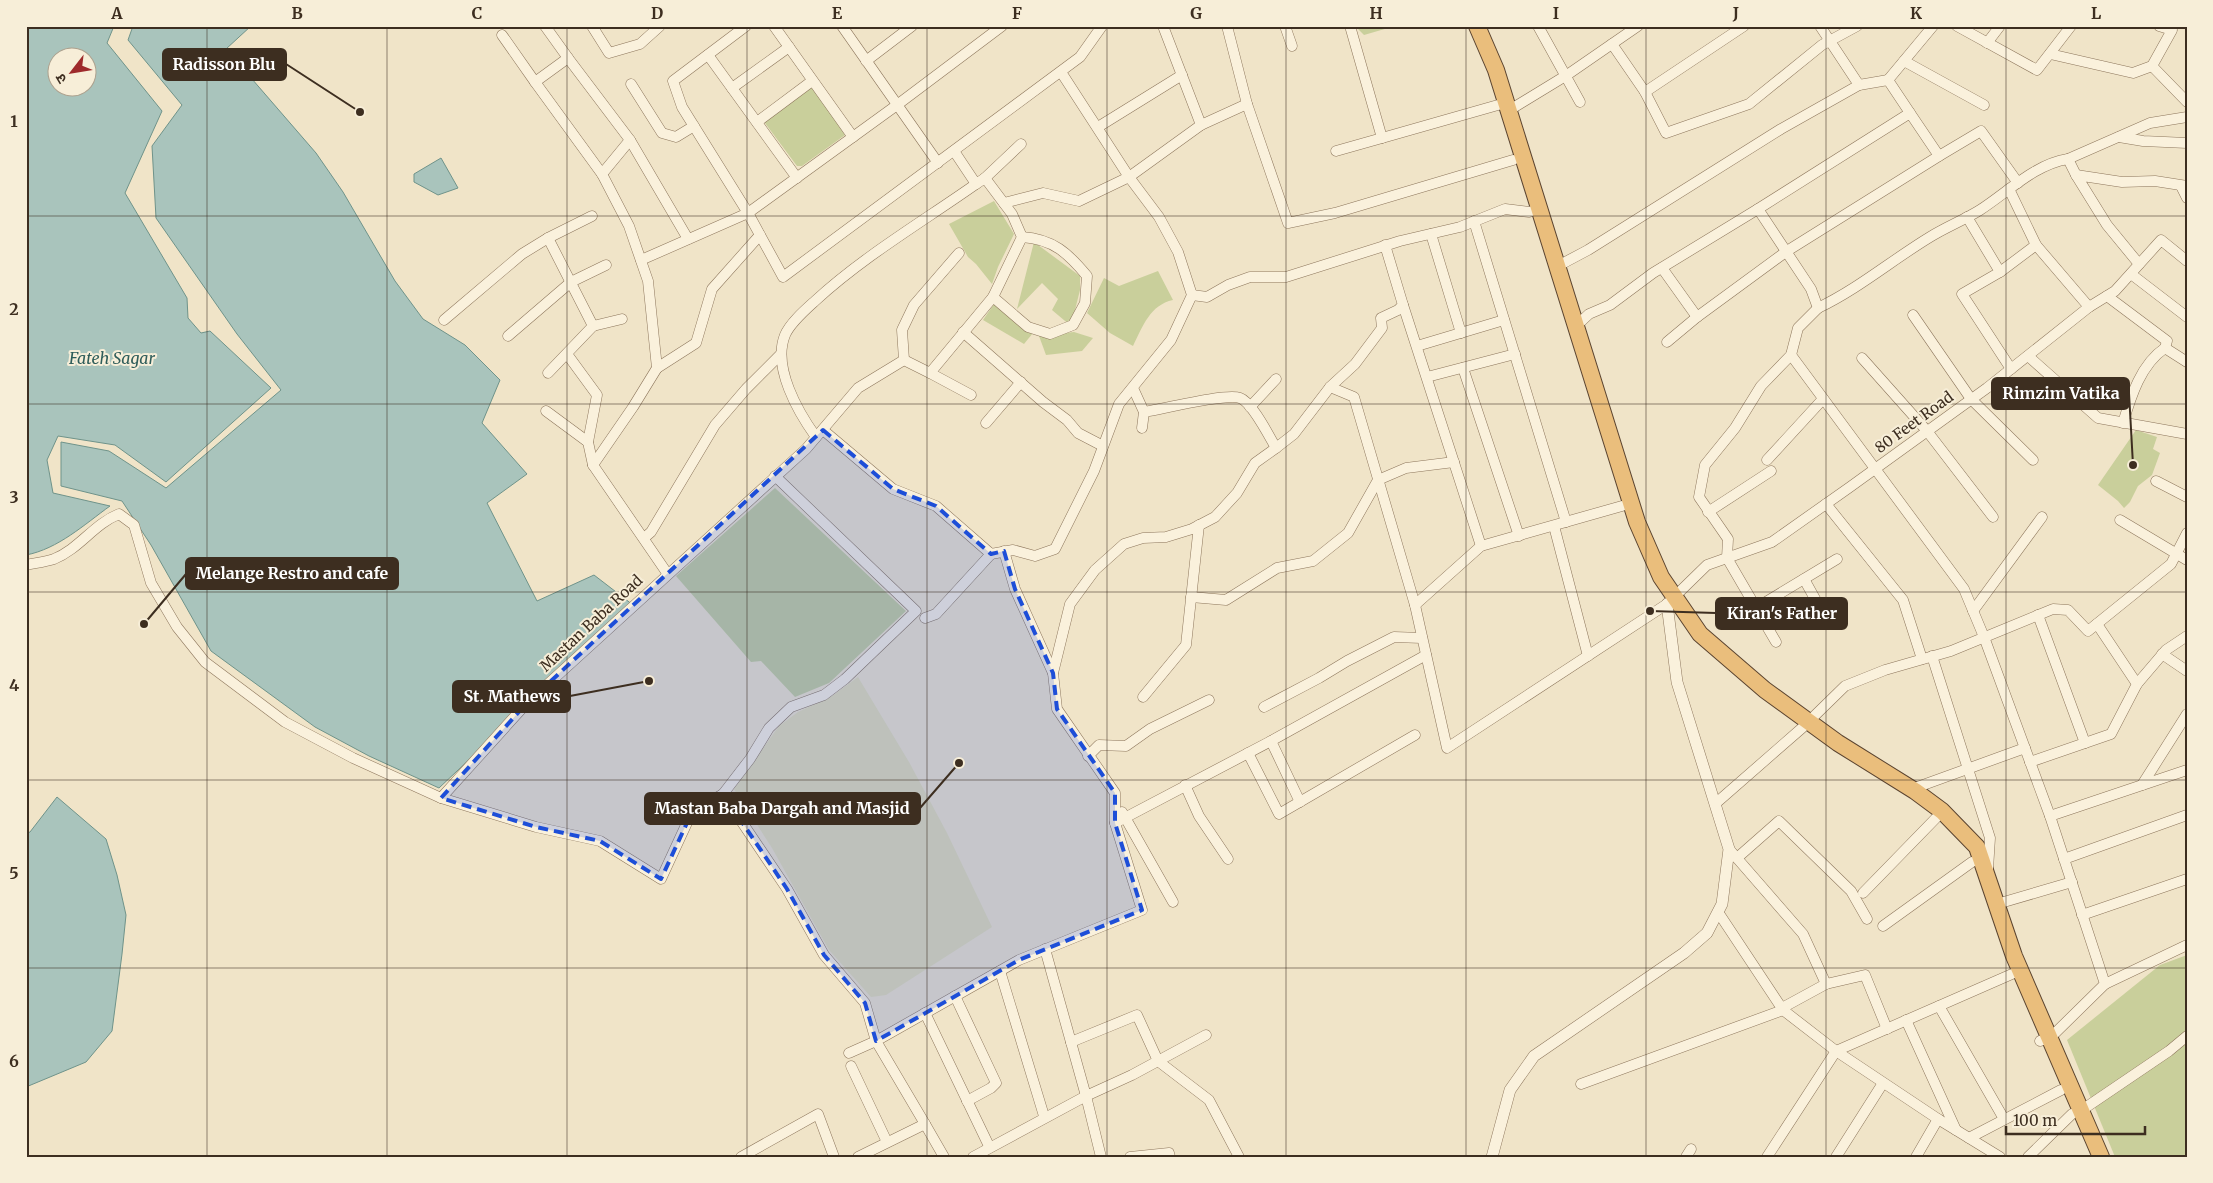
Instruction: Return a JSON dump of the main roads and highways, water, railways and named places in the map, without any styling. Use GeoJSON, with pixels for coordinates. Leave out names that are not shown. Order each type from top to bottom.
{"type":"FeatureCollection","features":[{"type":"Feature","properties":{"kind":"highway"},"geometry":{"type":"LineString","coordinates":[[1467,26],[1486,73],[1503,106],[1622,506],[1653,582],[1700,634],[1765,690],[1806,724],[1936,818],[1968,852],[2012,974],[2045,1039],[2077,1112],[2101,1157]]}},
{"type":"Feature","properties":{"kind":"highway"},"geometry":{"type":"LineString","coordinates":[[1478,26],[1496,70],[1513,160],[1556,267],[1637,522],[1671,600]]}},
{"type":"Feature","properties":{"kind":"highway"},"geometry":{"type":"LineString","coordinates":[[1806,724],[1912,788],[1942,811],[1977,847],[2014,956],[2045,1039],[2061,1090],[2077,1112],[2090,1157]]}},
{"type":"Feature","properties":{"kind":"water","name":"Fateh Sagar"},"geometry":{"type":"Polygon","coordinates":[[[26,26],[114,26],[107,43],[162,111],[125,193],[187,298],[188,318],[201,333],[210,331],[271,388],[166,482],[115,445],[58,436],[47,460],[53,493],[110,506],[60,542],[26,555],[26,26]]]}},
{"type":"Feature","properties":{"kind":"water"},"geometry":{"type":"Polygon","coordinates":[[[133,26],[251,26],[226,49],[316,153],[343,192],[395,281],[423,319],[465,345],[500,380],[482,423],[527,474],[487,503],[537,601],[594,575],[633,605],[439,788],[369,756],[315,727],[211,651],[151,545],[122,501],[61,486],[61,442],[109,451],[166,488],[281,390],[237,334],[156,218],[152,146],[182,105],[128,40],[133,26]]]}},
{"type":"Feature","properties":{"kind":"water"},"geometry":{"type":"Polygon","coordinates":[[[441,158],[458,188],[438,195],[414,182],[414,174],[441,158]]]}},
{"type":"Feature","properties":{"kind":"water"},"geometry":{"type":"Polygon","coordinates":[[[57,797],[106,839],[126,915],[122,954],[112,1031],[86,1062],[26,1087],[26,834],[30,832],[57,797]]]}},
{"type":"Feature","properties":{"kind":"place","name":"Radisson Blu"},"geometry":{"type":"Point","coordinates":[360,112]}},
{"type":"Feature","properties":{"kind":"place","name":"Rimzim Vatika"},"geometry":{"type":"Point","coordinates":[2133,465]}},
{"type":"Feature","properties":{"kind":"place","name":"Kiran's Father"},"geometry":{"type":"Point","coordinates":[1650,611]}},
{"type":"Feature","properties":{"kind":"place","name":"Melange Restro and cafe"},"geometry":{"type":"Point","coordinates":[144,624]}},
{"type":"Feature","properties":{"kind":"place","name":"St. Mathews"},"geometry":{"type":"Point","coordinates":[649,681]}},
{"type":"Feature","properties":{"kind":"place","name":"Mastan Baba Dargah and Masjid"},"geometry":{"type":"Point","coordinates":[959,763]}}]}
